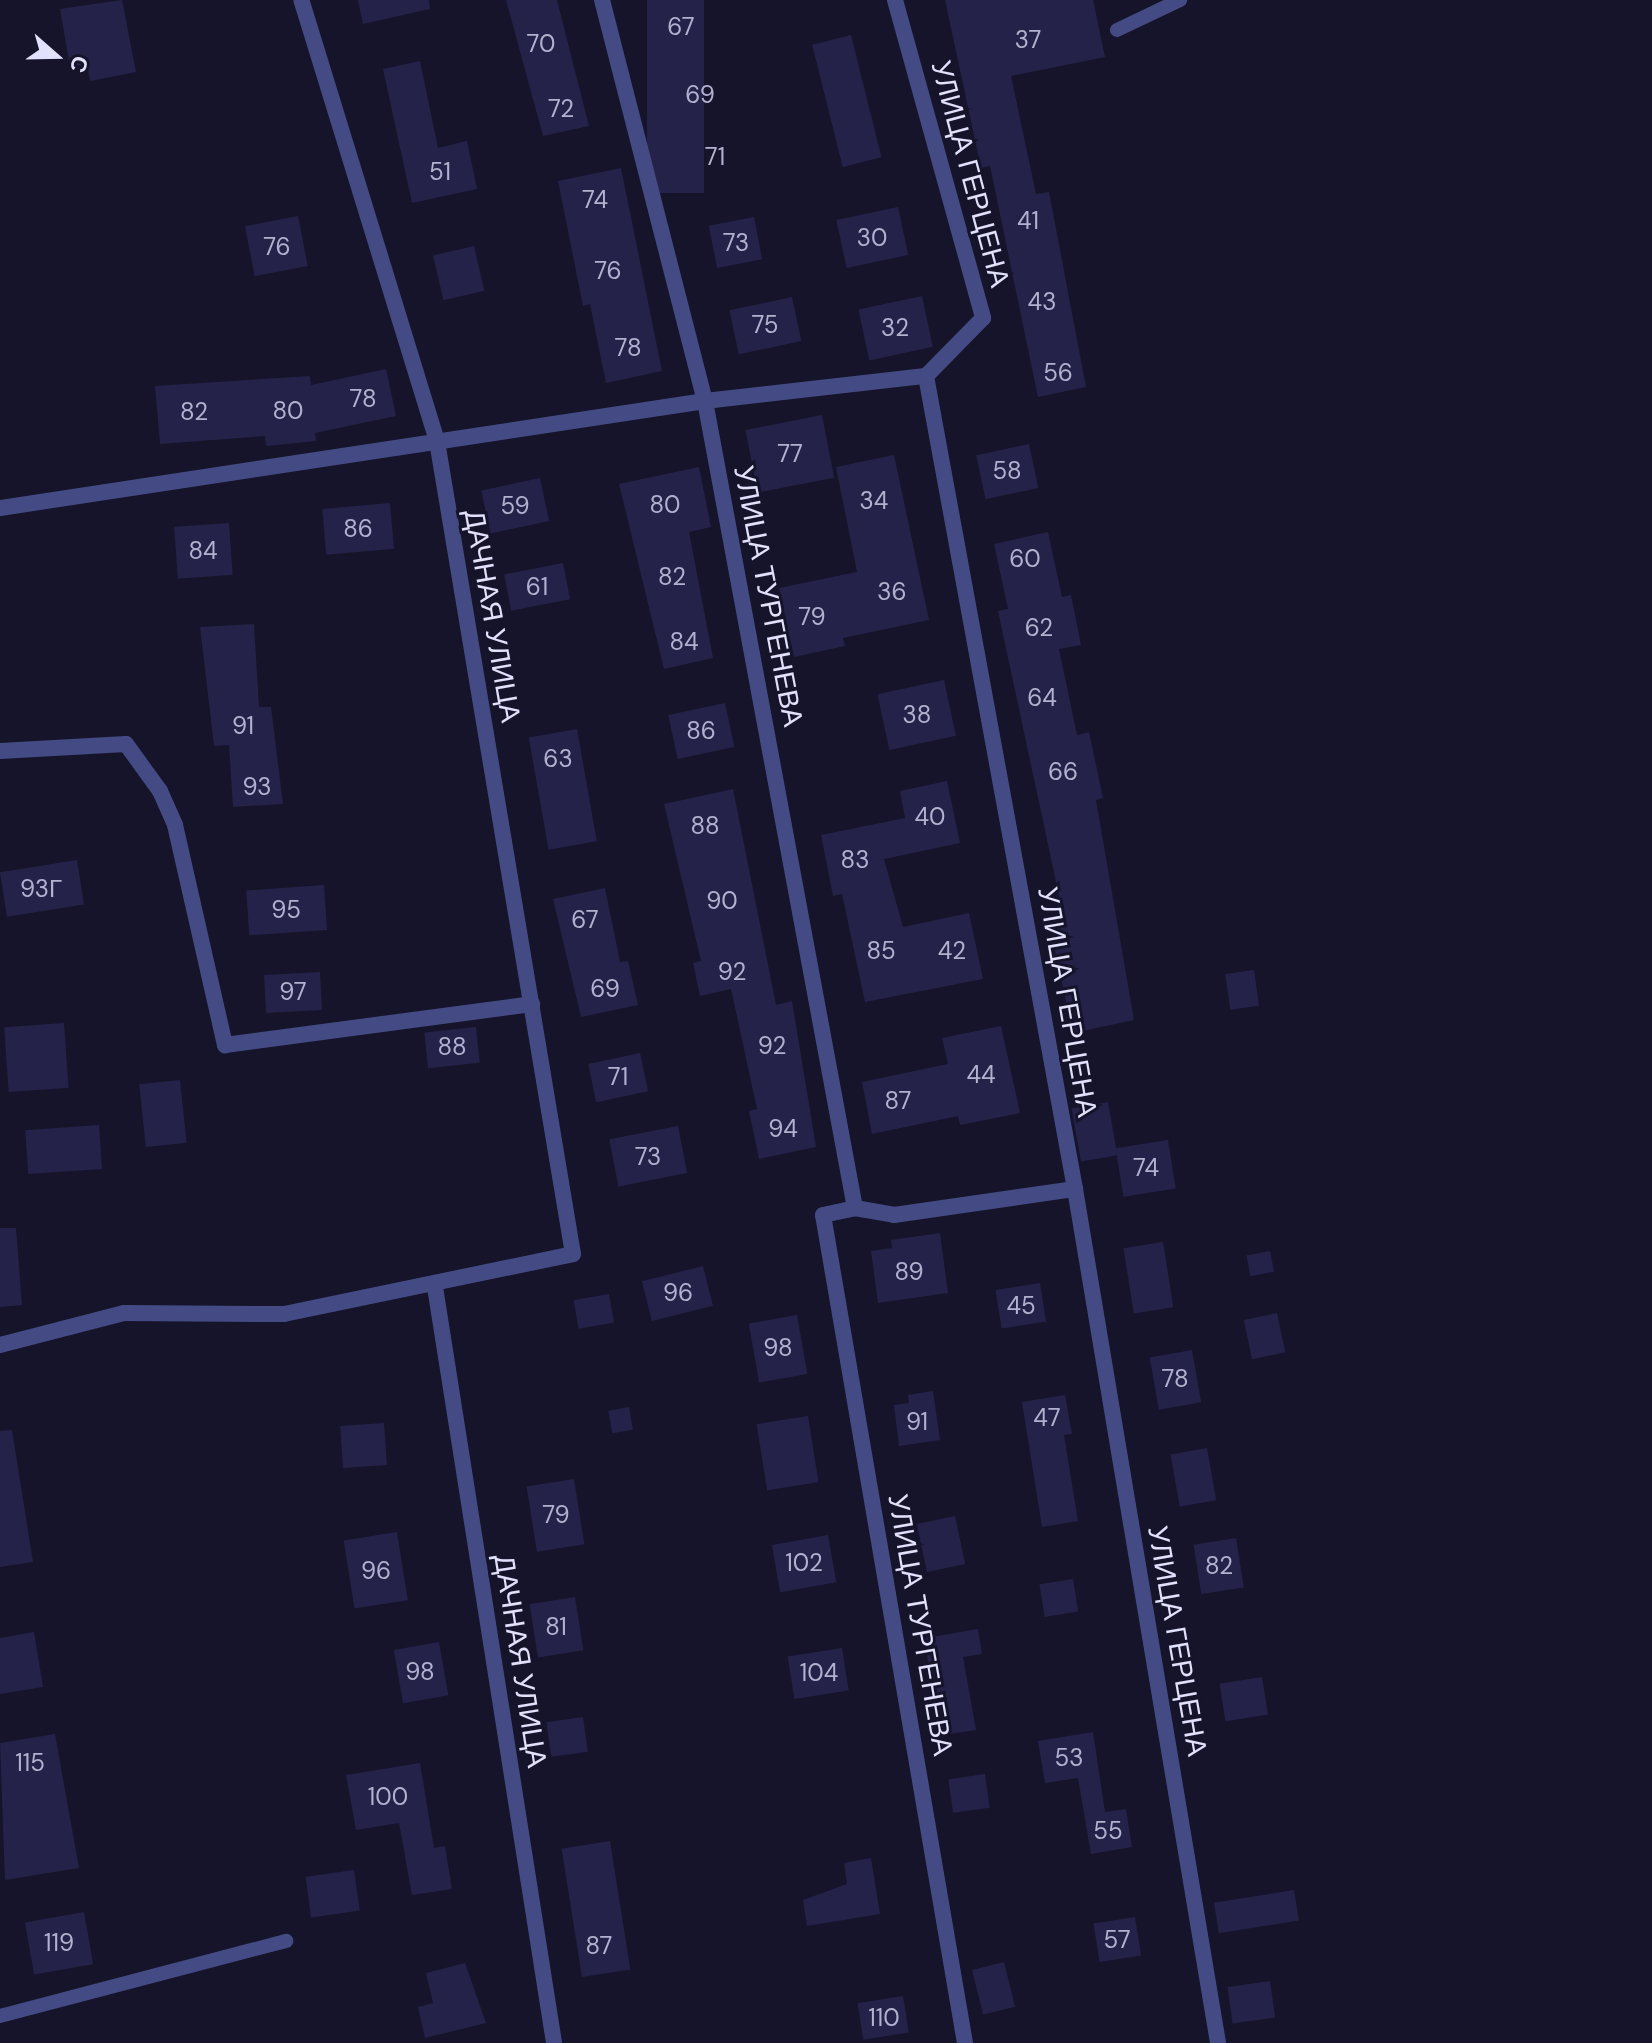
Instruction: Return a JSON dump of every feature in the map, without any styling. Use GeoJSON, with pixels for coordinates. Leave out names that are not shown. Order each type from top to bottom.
{"type":"FeatureCollection","features":[{"type":"Feature","properties":{"kind":"street","name":"ДАЧНАЯ УЛИЦА"},"geometry":{"type":"LineString","coordinates":[[301,0],[437,441],[573,1254],[435,1287],[554,2043]]}},
{"type":"Feature","properties":{"kind":"street","name":"УЛИЦА ТУРГЕНЕВА"},"geometry":{"type":"LineString","coordinates":[[602,0],[705,401],[855,1208],[823,1215],[965,2043]]}},
{"type":"Feature","properties":{"kind":"street","name":"УЛИЦА ГЕРЦЕНА"},"geometry":{"type":"LineString","coordinates":[[895,0],[983,318],[926,376],[1075,1189],[1218,2043]]}},
{"type":"Feature","properties":{"kind":"street"},"geometry":{"type":"LineString","coordinates":[[0,508],[705,401],[926,376]]}},
{"type":"Feature","properties":{"kind":"street"},"geometry":{"type":"LineString","coordinates":[[0,751],[126,744],[175,825],[225,1045],[532,1004]]}},
{"type":"Feature","properties":{"kind":"street"},"geometry":{"type":"LineString","coordinates":[[855,1208],[894,1215],[1075,1189]]}},
{"type":"Feature","properties":{"kind":"street"},"geometry":{"type":"LineString","coordinates":[[0,1345],[124,1313],[284,1314],[435,1287]]}},
{"type":"Feature","properties":{"kind":"lane"},"geometry":{"type":"LineString","coordinates":[[1117,30],[1180,0]]}},
{"type":"Feature","properties":{"kind":"lane"},"geometry":{"type":"LineString","coordinates":[[0,2016],[286,1941]]}},
{"type":"Feature","properties":{"kind":"building"},"geometry":{"type":"Polygon","coordinates":[[[122,0],[136,72],[90,81],[87,64],[70,67],[60,9],[122,0]]]}},
{"type":"Feature","properties":{"kind":"building"},"geometry":{"type":"Polygon","coordinates":[[[358,0],[429,0],[430,9],[363,24],[358,0]]]}},
{"type":"Feature","properties":{"kind":"building"},"geometry":{"type":"Polygon","coordinates":[[[506,0],[557,0],[589,126],[543,136],[506,0]]]}},
{"type":"Feature","properties":{"kind":"building"},"geometry":{"type":"Polygon","coordinates":[[[647,0],[704,0],[704,193],[647,193],[647,0]]]}},
{"type":"Feature","properties":{"kind":"building"},"geometry":{"type":"Polygon","coordinates":[[[945,0],[1093,0],[1105,57],[1011,76],[1036,194],[1049,192],[1086,387],[1038,397],[990,166],[981,168],[945,0]]]}},
{"type":"Feature","properties":{"kind":"building"},"geometry":{"type":"Polygon","coordinates":[[[851,35],[881,157],[843,167],[812,45],[851,35]]]}},
{"type":"Feature","properties":{"kind":"building"},"geometry":{"type":"Polygon","coordinates":[[[420,61],[438,148],[467,141],[477,189],[412,203],[383,69],[420,61]]]}},
{"type":"Feature","properties":{"kind":"building"},"geometry":{"type":"Polygon","coordinates":[[[621,168],[662,371],[606,383],[590,304],[583,306],[558,181],[621,168]]]}},
{"type":"Feature","properties":{"kind":"building"},"geometry":{"type":"Polygon","coordinates":[[[898,207],[908,255],[847,268],[836,220],[898,207]]]}},
{"type":"Feature","properties":{"kind":"building"},"geometry":{"type":"Polygon","coordinates":[[[298,216],[308,266],[255,276],[245,226],[298,216]]]}},
{"type":"Feature","properties":{"kind":"building"},"geometry":{"type":"Polygon","coordinates":[[[754,217],[762,259],[717,268],[709,226],[754,217]]]}},
{"type":"Feature","properties":{"kind":"building"},"geometry":{"type":"Polygon","coordinates":[[[474,246],[484,291],[443,300],[433,255],[474,246]]]}},
{"type":"Feature","properties":{"kind":"building"},"geometry":{"type":"Polygon","coordinates":[[[922,296],[933,347],[869,360],[858,310],[922,296]]]}},
{"type":"Feature","properties":{"kind":"building"},"geometry":{"type":"Polygon","coordinates":[[[792,297],[801,341],[739,354],[729,310],[792,297]]]}},
{"type":"Feature","properties":{"kind":"building"},"geometry":{"type":"Polygon","coordinates":[[[386,369],[396,416],[315,433],[316,441],[266,446],[265,436],[160,444],[155,386],[310,376],[311,385],[386,369]]]}},
{"type":"Feature","properties":{"kind":"building"},"geometry":{"type":"Polygon","coordinates":[[[822,415],[834,478],[758,493],[745,430],[822,415]]]}},
{"type":"Feature","properties":{"kind":"building"},"geometry":{"type":"Polygon","coordinates":[[[1029,444],[1038,488],[986,499],[976,455],[1029,444]]]}},
{"type":"Feature","properties":{"kind":"building"},"geometry":{"type":"Polygon","coordinates":[[[894,455],[929,620],[843,638],[845,646],[794,657],[779,588],[857,572],[836,467],[894,455]]]}},
{"type":"Feature","properties":{"kind":"building"},"geometry":{"type":"Polygon","coordinates":[[[699,467],[711,527],[689,532],[713,658],[664,669],[619,484],[699,467]]]}},
{"type":"Feature","properties":{"kind":"building"},"geometry":{"type":"Polygon","coordinates":[[[540,478],[549,521],[490,534],[481,490],[540,478]]]}},
{"type":"Feature","properties":{"kind":"building"},"geometry":{"type":"Polygon","coordinates":[[[390,503],[394,549],[326,555],[322,509],[390,503]]]}},
{"type":"Feature","properties":{"kind":"building"},"geometry":{"type":"Polygon","coordinates":[[[229,523],[233,575],[178,579],[174,527],[229,523]]]}},
{"type":"Feature","properties":{"kind":"building"},"geometry":{"type":"Polygon","coordinates":[[[1048,532],[1062,597],[1071,595],[1081,645],[1059,649],[1077,735],[1089,732],[1103,798],[1096,800],[1134,1020],[1073,1033],[1049,922],[1064,919],[998,611],[1008,609],[994,544],[1048,532]]]}},
{"type":"Feature","properties":{"kind":"building"},"geometry":{"type":"Polygon","coordinates":[[[563,563],[570,599],[511,611],[504,574],[563,563]]]}},
{"type":"Feature","properties":{"kind":"building"},"geometry":{"type":"Polygon","coordinates":[[[254,624],[259,707],[271,707],[283,804],[233,807],[229,745],[214,746],[200,627],[254,624]]]}},
{"type":"Feature","properties":{"kind":"building"},"geometry":{"type":"Polygon","coordinates":[[[944,680],[956,736],[889,750],[877,694],[944,680]]]}},
{"type":"Feature","properties":{"kind":"building"},"geometry":{"type":"Polygon","coordinates":[[[725,703],[734,747],[678,759],[668,715],[725,703]]]}},
{"type":"Feature","properties":{"kind":"building"},"geometry":{"type":"Polygon","coordinates":[[[577,729],[597,841],[549,850],[529,738],[577,729]]]}},
{"type":"Feature","properties":{"kind":"building"},"geometry":{"type":"Polygon","coordinates":[[[947,781],[960,843],[884,859],[903,927],[969,913],[983,979],[865,1002],[842,894],[833,896],[821,835],[905,818],[900,791],[947,781]]]}},
{"type":"Feature","properties":{"kind":"building"},"geometry":{"type":"Polygon","coordinates":[[[733,789],[776,1005],[792,1001],[816,1147],[759,1159],[749,1111],[757,1109],[731,989],[700,996],[693,963],[701,961],[664,804],[733,789]]]}},
{"type":"Feature","properties":{"kind":"building"},"geometry":{"type":"Polygon","coordinates":[[[77,860],[84,904],[7,917],[0,872],[77,860]]]}},
{"type":"Feature","properties":{"kind":"building"},"geometry":{"type":"Polygon","coordinates":[[[324,885],[327,930],[249,935],[246,890],[324,885]]]}},
{"type":"Feature","properties":{"kind":"building"},"geometry":{"type":"Polygon","coordinates":[[[605,888],[620,962],[628,961],[638,1005],[581,1017],[553,899],[605,888]]]}},
{"type":"Feature","properties":{"kind":"building"},"geometry":{"type":"Polygon","coordinates":[[[1254,970],[1259,1006],[1230,1010],[1225,974],[1254,970]]]}},
{"type":"Feature","properties":{"kind":"building"},"geometry":{"type":"Polygon","coordinates":[[[320,972],[322,1010],[266,1013],[264,975],[320,972]]]}},
{"type":"Feature","properties":{"kind":"building"},"geometry":{"type":"Polygon","coordinates":[[[64,1023],[69,1088],[9,1092],[4,1027],[64,1023]]]}},
{"type":"Feature","properties":{"kind":"building"},"geometry":{"type":"Polygon","coordinates":[[[1001,1026],[1020,1113],[960,1125],[958,1116],[872,1134],[862,1082],[948,1064],[942,1038],[1001,1026]]]}},
{"type":"Feature","properties":{"kind":"building"},"geometry":{"type":"Polygon","coordinates":[[[476,1027],[480,1063],[428,1068],[424,1032],[476,1027]]]}},
{"type":"Feature","properties":{"kind":"building"},"geometry":{"type":"Polygon","coordinates":[[[640,1053],[648,1091],[596,1102],[588,1064],[640,1053]]]}},
{"type":"Feature","properties":{"kind":"building"},"geometry":{"type":"Polygon","coordinates":[[[180,1080],[187,1143],[146,1147],[139,1084],[180,1080]]]}},
{"type":"Feature","properties":{"kind":"building"},"geometry":{"type":"Polygon","coordinates":[[[1108,1102],[1117,1155],[1081,1162],[1072,1108],[1108,1102]]]}},
{"type":"Feature","properties":{"kind":"building"},"geometry":{"type":"Polygon","coordinates":[[[99,1125],[102,1169],[28,1174],[25,1130],[99,1125]]]}},
{"type":"Feature","properties":{"kind":"building"},"geometry":{"type":"Polygon","coordinates":[[[678,1126],[687,1173],[618,1186],[609,1139],[678,1126]]]}},
{"type":"Feature","properties":{"kind":"building"},"geometry":{"type":"Polygon","coordinates":[[[1168,1140],[1176,1188],[1123,1197],[1116,1148],[1168,1140]]]}},
{"type":"Feature","properties":{"kind":"building"},"geometry":{"type":"Polygon","coordinates":[[[0,1228],[16,1228],[22,1305],[0,1307],[0,1228]]]}},
{"type":"Feature","properties":{"kind":"building"},"geometry":{"type":"Polygon","coordinates":[[[940,1233],[948,1293],[878,1303],[871,1251],[892,1248],[891,1240],[940,1233]]]}},
{"type":"Feature","properties":{"kind":"building"},"geometry":{"type":"Polygon","coordinates":[[[1163,1242],[1173,1307],[1134,1313],[1123,1248],[1163,1242]]]}},
{"type":"Feature","properties":{"kind":"building"},"geometry":{"type":"Polygon","coordinates":[[[1270,1251],[1274,1272],[1250,1276],[1246,1256],[1270,1251]]]}},
{"type":"Feature","properties":{"kind":"building"},"geometry":{"type":"Polygon","coordinates":[[[703,1266],[713,1306],[652,1321],[642,1281],[703,1266]]]}},
{"type":"Feature","properties":{"kind":"building"},"geometry":{"type":"Polygon","coordinates":[[[1040,1283],[1046,1322],[1002,1329],[996,1290],[1040,1283]]]}},
{"type":"Feature","properties":{"kind":"building"},"geometry":{"type":"Polygon","coordinates":[[[609,1294],[614,1323],[579,1329],[574,1300],[609,1294]]]}},
{"type":"Feature","properties":{"kind":"building"},"geometry":{"type":"Polygon","coordinates":[[[1277,1313],[1285,1352],[1252,1359],[1244,1320],[1277,1313]]]}},
{"type":"Feature","properties":{"kind":"building"},"geometry":{"type":"Polygon","coordinates":[[[797,1315],[807,1374],[759,1383],[749,1324],[797,1315]]]}},
{"type":"Feature","properties":{"kind":"building"},"geometry":{"type":"Polygon","coordinates":[[[1192,1350],[1201,1402],[1159,1410],[1150,1357],[1192,1350]]]}},
{"type":"Feature","properties":{"kind":"building"},"geometry":{"type":"Polygon","coordinates":[[[933,1391],[940,1440],[899,1446],[894,1405],[909,1403],[908,1395],[933,1391]]]}},
{"type":"Feature","properties":{"kind":"building"},"geometry":{"type":"Polygon","coordinates":[[[1065,1395],[1072,1434],[1064,1435],[1078,1521],[1042,1527],[1022,1402],[1065,1395]]]}},
{"type":"Feature","properties":{"kind":"building"},"geometry":{"type":"Polygon","coordinates":[[[629,1407],[633,1430],[612,1433],[608,1411],[629,1407]]]}},
{"type":"Feature","properties":{"kind":"building"},"geometry":{"type":"Polygon","coordinates":[[[808,1416],[818,1482],[767,1490],[757,1424],[808,1416]]]}},
{"type":"Feature","properties":{"kind":"building"},"geometry":{"type":"Polygon","coordinates":[[[384,1423],[387,1465],[343,1468],[340,1426],[384,1423]]]}},
{"type":"Feature","properties":{"kind":"building"},"geometry":{"type":"Polygon","coordinates":[[[12,1430],[33,1562],[0,1567],[0,1431],[12,1430]]]}},
{"type":"Feature","properties":{"kind":"building"},"geometry":{"type":"Polygon","coordinates":[[[1207,1448],[1216,1500],[1180,1507],[1171,1454],[1207,1448]]]}},
{"type":"Feature","properties":{"kind":"building"},"geometry":{"type":"Polygon","coordinates":[[[574,1479],[584,1544],[537,1552],[527,1487],[574,1479]]]}},
{"type":"Feature","properties":{"kind":"building"},"geometry":{"type":"Polygon","coordinates":[[[955,1516],[965,1564],[927,1572],[917,1524],[955,1516]]]}},
{"type":"Feature","properties":{"kind":"building"},"geometry":{"type":"Polygon","coordinates":[[[397,1532],[408,1600],[354,1609],[344,1540],[397,1532]]]}},
{"type":"Feature","properties":{"kind":"building"},"geometry":{"type":"Polygon","coordinates":[[[828,1535],[836,1582],[780,1592],[772,1545],[828,1535]]]}},
{"type":"Feature","properties":{"kind":"building"},"geometry":{"type":"Polygon","coordinates":[[[1236,1538],[1244,1587],[1201,1594],[1194,1545],[1236,1538]]]}},
{"type":"Feature","properties":{"kind":"building"},"geometry":{"type":"Polygon","coordinates":[[[1073,1579],[1078,1612],[1045,1617],[1039,1584],[1073,1579]]]}},
{"type":"Feature","properties":{"kind":"building"},"geometry":{"type":"Polygon","coordinates":[[[575,1597],[583,1650],[538,1658],[530,1604],[575,1597]]]}},
{"type":"Feature","properties":{"kind":"building"},"geometry":{"type":"Polygon","coordinates":[[[978,1629],[982,1654],[963,1657],[976,1730],[937,1736],[925,1638],[978,1629]]]}},
{"type":"Feature","properties":{"kind":"building"},"geometry":{"type":"Polygon","coordinates":[[[34,1632],[43,1687],[0,1694],[0,1638],[34,1632]]]}},
{"type":"Feature","properties":{"kind":"building"},"geometry":{"type":"Polygon","coordinates":[[[439,1642],[448,1695],[403,1703],[394,1650],[439,1642]]]}},
{"type":"Feature","properties":{"kind":"building"},"geometry":{"type":"Polygon","coordinates":[[[842,1648],[849,1690],[794,1699],[788,1657],[842,1648]]]}},
{"type":"Feature","properties":{"kind":"building"},"geometry":{"type":"Polygon","coordinates":[[[1262,1677],[1268,1715],[1225,1721],[1220,1684],[1262,1677]]]}},
{"type":"Feature","properties":{"kind":"building"},"geometry":{"type":"Polygon","coordinates":[[[583,1717],[588,1752],[551,1757],[546,1722],[583,1717]]]}},
{"type":"Feature","properties":{"kind":"building"},"geometry":{"type":"Polygon","coordinates":[[[1093,1732],[1105,1812],[1126,1809],[1132,1847],[1091,1854],[1078,1778],[1045,1783],[1038,1741],[1093,1732]]]}},
{"type":"Feature","properties":{"kind":"building"},"geometry":{"type":"Polygon","coordinates":[[[55,1734],[79,1868],[5,1880],[0,1743],[55,1734]]]}},
{"type":"Feature","properties":{"kind":"building"},"geometry":{"type":"Polygon","coordinates":[[[420,1763],[434,1848],[445,1846],[452,1889],[412,1895],[399,1823],[356,1830],[346,1775],[420,1763]]]}},
{"type":"Feature","properties":{"kind":"building"},"geometry":{"type":"Polygon","coordinates":[[[985,1774],[990,1808],[953,1813],[948,1779],[985,1774]]]}},
{"type":"Feature","properties":{"kind":"building"},"geometry":{"type":"Polygon","coordinates":[[[610,1841],[630,1969],[582,1977],[562,1849],[610,1841]]]}},
{"type":"Feature","properties":{"kind":"building"},"geometry":{"type":"Polygon","coordinates":[[[871,1858],[880,1914],[807,1926],[803,1900],[847,1884],[844,1863],[871,1858]]]}},
{"type":"Feature","properties":{"kind":"building"},"geometry":{"type":"Polygon","coordinates":[[[354,1870],[360,1911],[311,1917],[305,1877],[354,1870]]]}},
{"type":"Feature","properties":{"kind":"building"},"geometry":{"type":"Polygon","coordinates":[[[1294,1890],[1299,1921],[1219,1933],[1214,1903],[1294,1890]]]}},
{"type":"Feature","properties":{"kind":"building"},"geometry":{"type":"Polygon","coordinates":[[[84,1912],[93,1964],[34,1975],[25,1922],[84,1912]]]}},
{"type":"Feature","properties":{"kind":"building"},"geometry":{"type":"Polygon","coordinates":[[[1135,1917],[1141,1956],[1100,1962],[1094,1924],[1135,1917]]]}},
{"type":"Feature","properties":{"kind":"building"},"geometry":{"type":"Polygon","coordinates":[[[1004,1962],[1015,2007],[983,2015],[972,1970],[1004,1962]]]}},
{"type":"Feature","properties":{"kind":"building"},"geometry":{"type":"Polygon","coordinates":[[[465,1963],[486,2023],[425,2038],[418,2007],[433,2003],[426,1973],[465,1963]]]}},
{"type":"Feature","properties":{"kind":"building"},"geometry":{"type":"Polygon","coordinates":[[[1270,1981],[1275,2018],[1233,2024],[1227,1987],[1270,1981]]]}},
{"type":"Feature","properties":{"kind":"building"},"geometry":{"type":"Polygon","coordinates":[[[903,1996],[909,2033],[863,2040],[858,2003],[903,1996]]]}}]}
